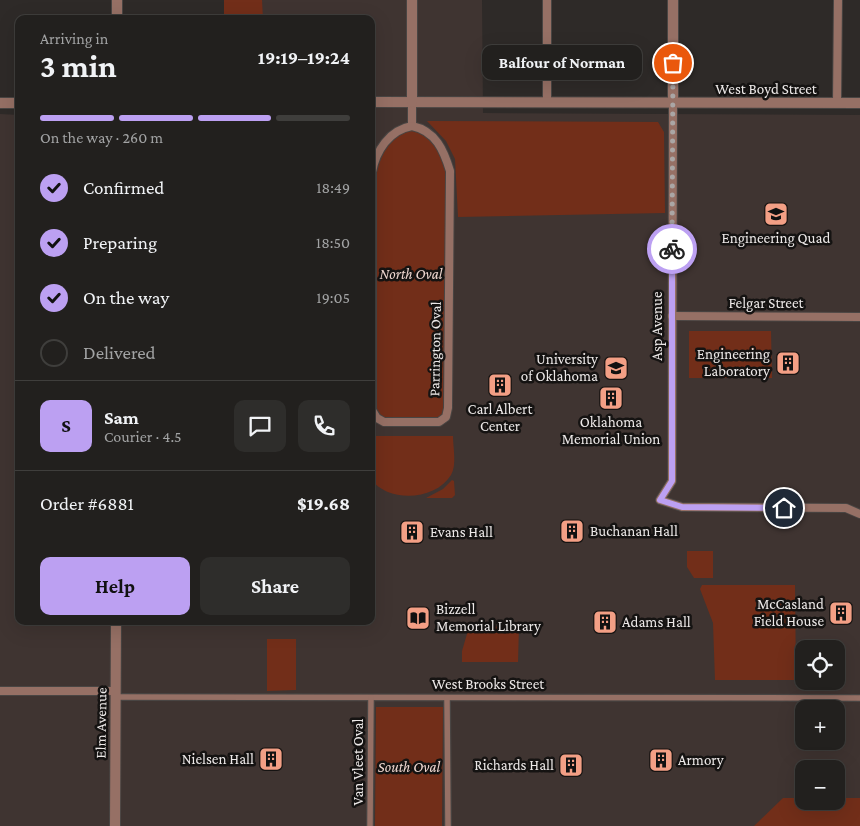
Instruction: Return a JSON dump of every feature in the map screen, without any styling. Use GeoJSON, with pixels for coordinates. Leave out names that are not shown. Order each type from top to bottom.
{"type":"FeatureCollection","features":[{"type":"Feature","properties":{"kind":"street"},"geometry":{"type":"LineString","coordinates":[[117,0],[117,15]]}},
{"type":"Feature","properties":{"kind":"street"},"geometry":{"type":"LineString","coordinates":[[412,0],[412,126]]}},
{"type":"Feature","properties":{"kind":"street"},"geometry":{"type":"LineString","coordinates":[[547,0],[547,103]]}},
{"type":"Feature","properties":{"kind":"street","name":"Asp Avenue"},"geometry":{"type":"LineString","coordinates":[[673,0],[672,481],[660,500],[682,507],[846,508],[860,514]]}},
{"type":"Feature","properties":{"kind":"street"},"geometry":{"type":"LineString","coordinates":[[837,103],[838,0]]}},
{"type":"Feature","properties":{"kind":"street","name":"West Boyd Street"},"geometry":{"type":"LineString","coordinates":[[375,102],[860,103]]}},
{"type":"Feature","properties":{"kind":"street"},"geometry":{"type":"LineString","coordinates":[[0,103],[15,103]]}},
{"type":"Feature","properties":{"kind":"street","name":"Parrington Oval"},"geometry":{"type":"LineString","coordinates":[[375,162],[384,143],[397,131],[412,126],[423,130],[437,140],[446,156],[450,171],[448,408],[446,416],[439,422],[384,422],[375,415]]}},
{"type":"Feature","properties":{"kind":"street","name":"Felgar Street"},"geometry":{"type":"LineString","coordinates":[[672,316],[860,317]]}},
{"type":"Feature","properties":{"kind":"street","name":"Elm Avenue"},"geometry":{"type":"LineString","coordinates":[[115,826],[116,625]]}},
{"type":"Feature","properties":{"kind":"street","name":"West Brooks Street"},"geometry":{"type":"LineString","coordinates":[[0,691],[371,698],[860,698]]}},
{"type":"Feature","properties":{"kind":"street","name":"Van Vleet Oval"},"geometry":{"type":"LineString","coordinates":[[370,826],[371,698]]}},
{"type":"Feature","properties":{"kind":"street"},"geometry":{"type":"LineString","coordinates":[[447,698],[448,826]]}},
{"type":"Feature","properties":{"kind":"shaded area","name":"University of Oklahoma"},"geometry":{"type":"Polygon","coordinates":[[[262,0],[482,0],[483,113],[860,115],[860,826],[0,826],[0,114],[15,115],[15,625],[375,625],[375,15],[262,15],[262,0]]]}},
{"type":"Feature","properties":{"kind":"green space"},"geometry":{"type":"Polygon","coordinates":[[[224,0],[262,0],[263,15],[224,15],[224,0]]]}},
{"type":"Feature","properties":{"kind":"green space"},"geometry":{"type":"Polygon","coordinates":[[[427,121],[658,122],[664,132],[665,213],[458,217],[455,159],[446,141],[427,121]]]}},
{"type":"Feature","properties":{"kind":"green space","name":"North Oval"},"geometry":{"type":"Polygon","coordinates":[[[408,127],[429,134],[450,171],[448,408],[443,419],[384,422],[375,415],[375,163],[379,151],[408,127]]]}},
{"type":"Feature","properties":{"kind":"green space"},"geometry":{"type":"Polygon","coordinates":[[[689,331],[771,331],[772,378],[689,378],[689,331]]]}},
{"type":"Feature","properties":{"kind":"green space"},"geometry":{"type":"Polygon","coordinates":[[[375,436],[453,436],[453,471],[444,484],[423,494],[411,496],[388,492],[375,483],[375,436]]]}},
{"type":"Feature","properties":{"kind":"green space"},"geometry":{"type":"Polygon","coordinates":[[[452,480],[454,481],[455,495],[452,498],[426,498],[443,489],[452,480]]]}},
{"type":"Feature","properties":{"kind":"green space"},"geometry":{"type":"Polygon","coordinates":[[[687,551],[713,551],[713,578],[694,578],[687,567],[687,551]]]}},
{"type":"Feature","properties":{"kind":"green space"},"geometry":{"type":"Polygon","coordinates":[[[702,585],[795,585],[795,680],[715,680],[713,623],[700,589],[702,585]]]}},
{"type":"Feature","properties":{"kind":"green space"},"geometry":{"type":"Polygon","coordinates":[[[519,626],[518,662],[462,662],[462,651],[469,627],[519,626]]]}},
{"type":"Feature","properties":{"kind":"green space"},"geometry":{"type":"Polygon","coordinates":[[[267,639],[296,639],[296,690],[267,691],[267,639]]]}},
{"type":"Feature","properties":{"kind":"green space","name":"South Oval"},"geometry":{"type":"Polygon","coordinates":[[[376,707],[443,707],[442,826],[375,826],[376,707]]]}},
{"type":"Feature","properties":{"kind":"green space"},"geometry":{"type":"Polygon","coordinates":[[[783,798],[795,798],[795,810],[845,810],[845,798],[860,798],[860,826],[754,826],[783,798]]]}},
{"type":"Feature","properties":{"kind":"way so far"},"geometry":{"type":"LineString","coordinates":[[672,249],[673,63]]}},
{"type":"Feature","properties":{"kind":"place","name":"Balfour of Norman"},"geometry":{"type":"Point","coordinates":[673,63]}},
{"type":"Feature","properties":{"kind":"place","name":"Engineering Quad"},"geometry":{"type":"Point","coordinates":[776,214]}},
{"type":"Feature","properties":{"kind":"place","name":"Engineering Laboratory"},"geometry":{"type":"Point","coordinates":[788,363]}},
{"type":"Feature","properties":{"kind":"place","name":"University of Oklahoma"},"geometry":{"type":"Point","coordinates":[616,368]}},
{"type":"Feature","properties":{"kind":"place","name":"Carl Albert Center"},"geometry":{"type":"Point","coordinates":[500,385]}},
{"type":"Feature","properties":{"kind":"place","name":"Oklahoma Memorial Union"},"geometry":{"type":"Point","coordinates":[611,398]}},
{"type":"Feature","properties":{"kind":"place","name":"Buchanan Hall"},"geometry":{"type":"Point","coordinates":[572,531]}},
{"type":"Feature","properties":{"kind":"place","name":"Evans Hall"},"geometry":{"type":"Point","coordinates":[412,532]}},
{"type":"Feature","properties":{"kind":"place","name":"McCasland Field House"},"geometry":{"type":"Point","coordinates":[841,613]}},
{"type":"Feature","properties":{"kind":"place","name":"Bizzell Memorial Library"},"geometry":{"type":"Point","coordinates":[418,618]}},
{"type":"Feature","properties":{"kind":"place","name":"Adams Hall"},"geometry":{"type":"Point","coordinates":[605,622]}},
{"type":"Feature","properties":{"kind":"place","name":"Nielsen Hall"},"geometry":{"type":"Point","coordinates":[271,759]}},
{"type":"Feature","properties":{"kind":"place","name":"Armory"},"geometry":{"type":"Point","coordinates":[661,760]}},
{"type":"Feature","properties":{"kind":"place","name":"Richards Hall"},"geometry":{"type":"Point","coordinates":[571,765]}},
{"type":"Feature","properties":{"kind":"route"},"geometry":{"type":"LineString","coordinates":[[672,249],[672,481],[660,500],[682,507],[784,508]]}}]}
